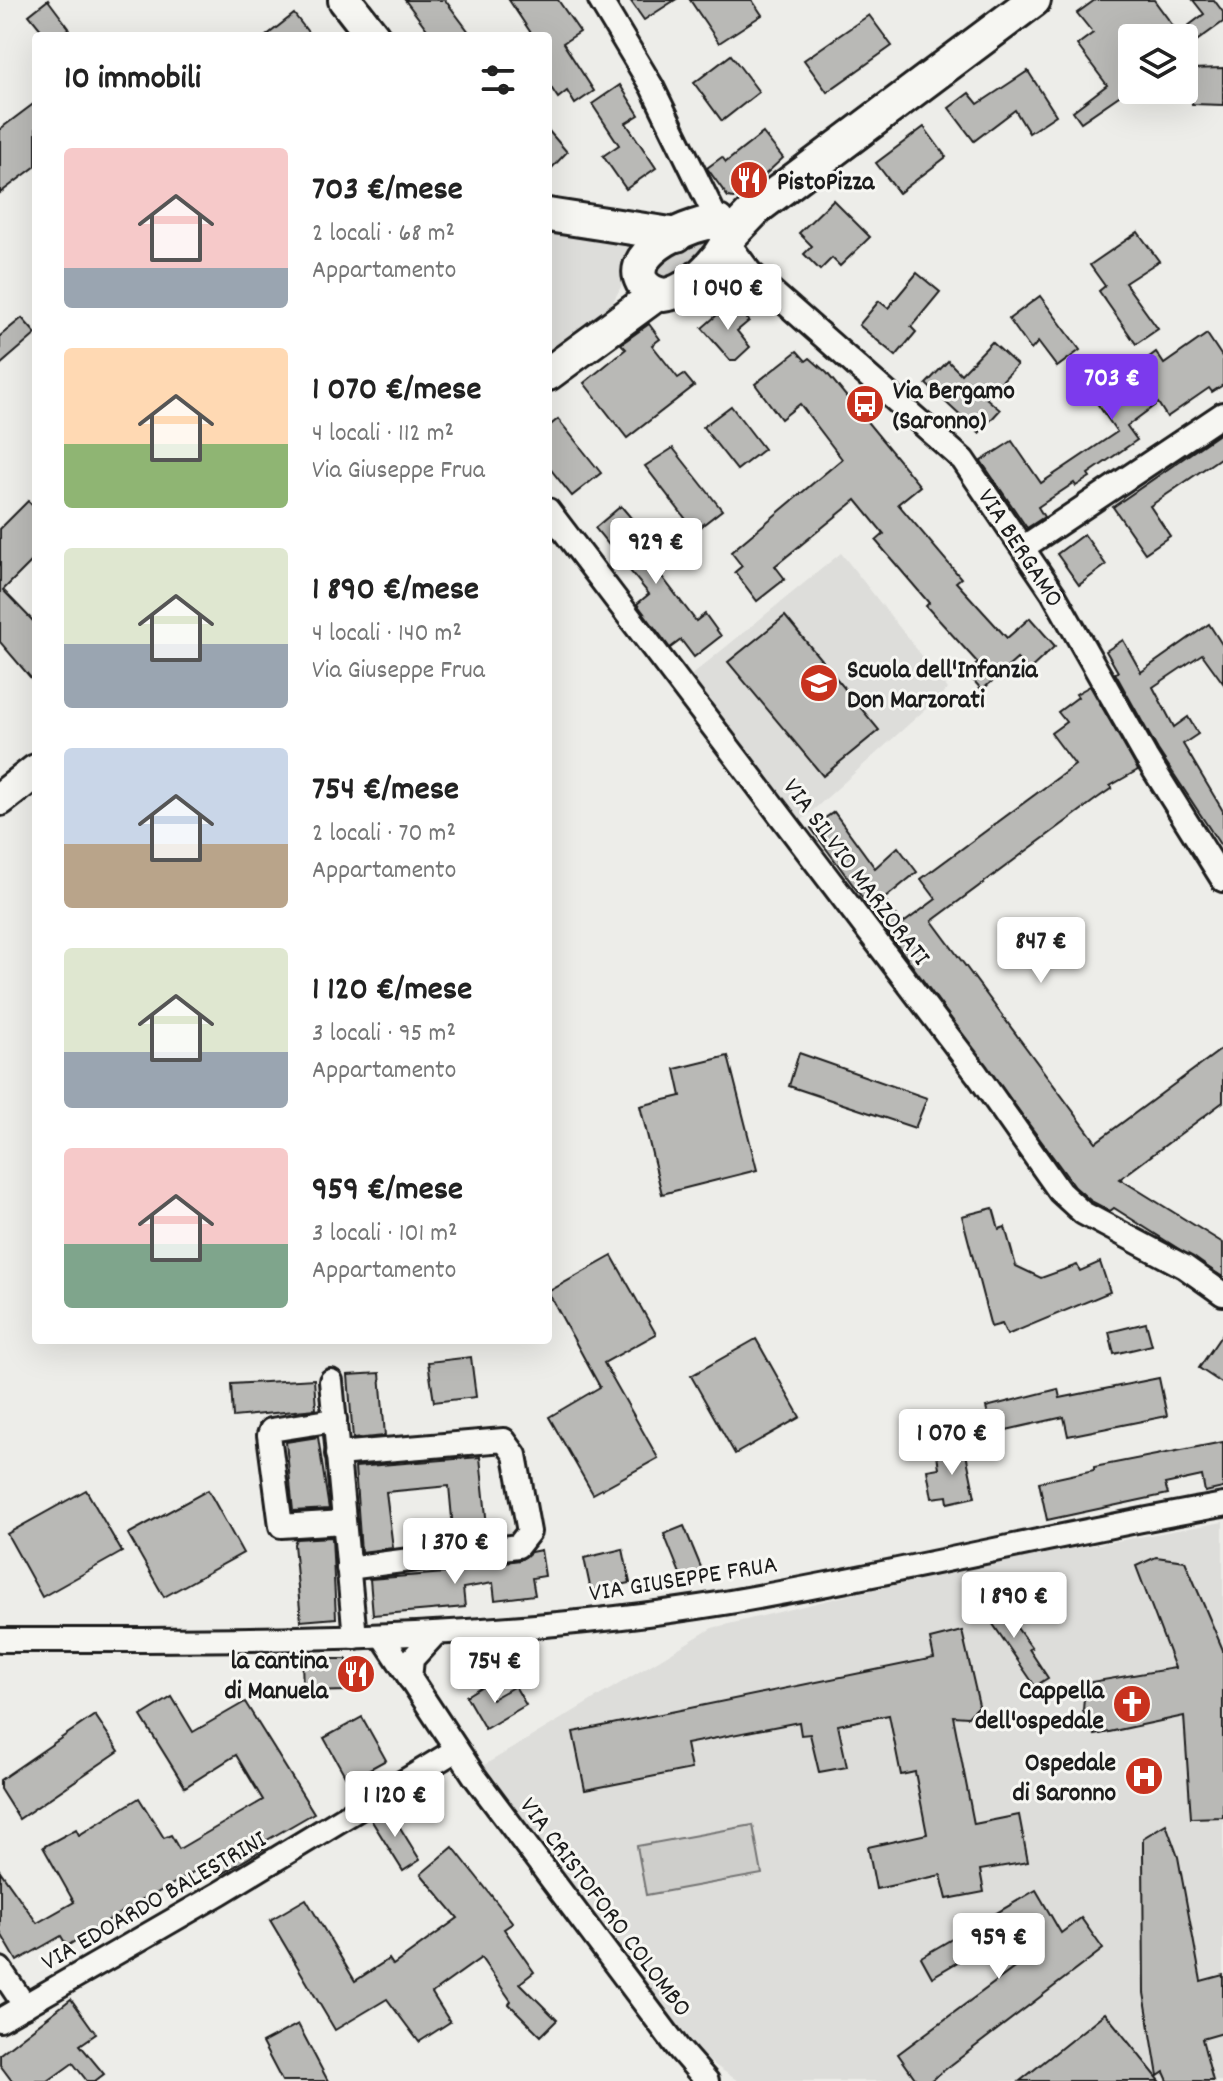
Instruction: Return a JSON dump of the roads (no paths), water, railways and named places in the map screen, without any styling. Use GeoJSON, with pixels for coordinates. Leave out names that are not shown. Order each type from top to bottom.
{"type":"FeatureCollection","features":[{"type":"Feature","properties":{"kind":"street"},"geometry":{"type":"LineString","coordinates":[[345,0],[370,32]]}},
{"type":"Feature","properties":{"kind":"street"},"geometry":{"type":"LineString","coordinates":[[595,225],[645,281],[668,295],[681,290],[711,236],[697,179],[652,87],[600,0]]}},
{"type":"Feature","properties":{"kind":"street"},"geometry":{"type":"LineString","coordinates":[[552,371],[600,334],[645,281],[646,254],[711,236],[758,207],[1034,0]]}},
{"type":"Feature","properties":{"kind":"street","name":"VIA BERGAMO"},"geometry":{"type":"LineString","coordinates":[[552,216],[595,225],[711,236],[963,460],[1024,547],[1223,880]]}},
{"type":"Feature","properties":{"kind":"street"},"geometry":{"type":"LineString","coordinates":[[1024,547],[1223,414]]}},
{"type":"Feature","properties":{"kind":"street","name":"VIA SILVIO MARZORATI"},"geometry":{"type":"LineString","coordinates":[[552,515],[977,1074],[1060,1192],[1083,1213],[1185,1267],[1223,1294]]}},
{"type":"Feature","properties":{"kind":"street"},"geometry":{"type":"LineString","coordinates":[[0,799],[32,774]]}},
{"type":"Feature","properties":{"kind":"street"},"geometry":{"type":"LineString","coordinates":[[331,1381],[355,1637]]}},
{"type":"Feature","properties":{"kind":"street"},"geometry":{"type":"LineString","coordinates":[[335,1420],[271,1430],[269,1435],[281,1526],[344,1522]]}},
{"type":"Feature","properties":{"kind":"street"},"geometry":{"type":"LineString","coordinates":[[337,1454],[504,1440],[515,1455],[529,1532],[518,1546],[348,1568]]}},
{"type":"Feature","properties":{"kind":"street","name":"VIA GIUSEPPE FRUA"},"geometry":{"type":"LineString","coordinates":[[0,1640],[383,1637],[556,1624],[723,1603],[1223,1505]]}},
{"type":"Feature","properties":{"kind":"street"},"geometry":{"type":"LineString","coordinates":[[410,1679],[412,1659],[436,1633]]}},
{"type":"Feature","properties":{"kind":"street","name":"VIA CRISTOFORO COLOMBO"},"geometry":{"type":"LineString","coordinates":[[383,1637],[456,1750],[678,2048],[707,2081]]}},
{"type":"Feature","properties":{"kind":"street","name":"VIA EDOARDO BALESTRINI"},"geometry":{"type":"LineString","coordinates":[[0,2020],[456,1750]]}},
{"type":"Feature","properties":{"kind":"street"},"geometry":{"type":"LineString","coordinates":[[0,1969],[25,2006]]}},
{"type":"Feature","properties":{"kind":"street","name":"VIA CRISTOFORO COLOMBO"},"geometry":{"type":"LineString","coordinates":[[678,2048],[717,2081]]}},
{"type":"Feature","properties":{"kind":"place","name":"PistoPizza"},"geometry":{"type":"Point","coordinates":[749,180]}},
{"type":"Feature","properties":{"kind":"place","name":"Via Bergamo (Saronno)"},"geometry":{"type":"Point","coordinates":[865,404]}},
{"type":"Feature","properties":{"kind":"place","name":"Scuola dell'Infanzia Don Marzorati"},"geometry":{"type":"Point","coordinates":[819,683]}},
{"type":"Feature","properties":{"kind":"place","name":"la cantina di Manuela"},"geometry":{"type":"Point","coordinates":[356,1674]}},
{"type":"Feature","properties":{"kind":"place","name":"Cappella dell'ospedale"},"geometry":{"type":"Point","coordinates":[1132,1704]}},
{"type":"Feature","properties":{"kind":"place","name":"Ospedale di Saronno"},"geometry":{"type":"Point","coordinates":[1144,1776]}}]}
